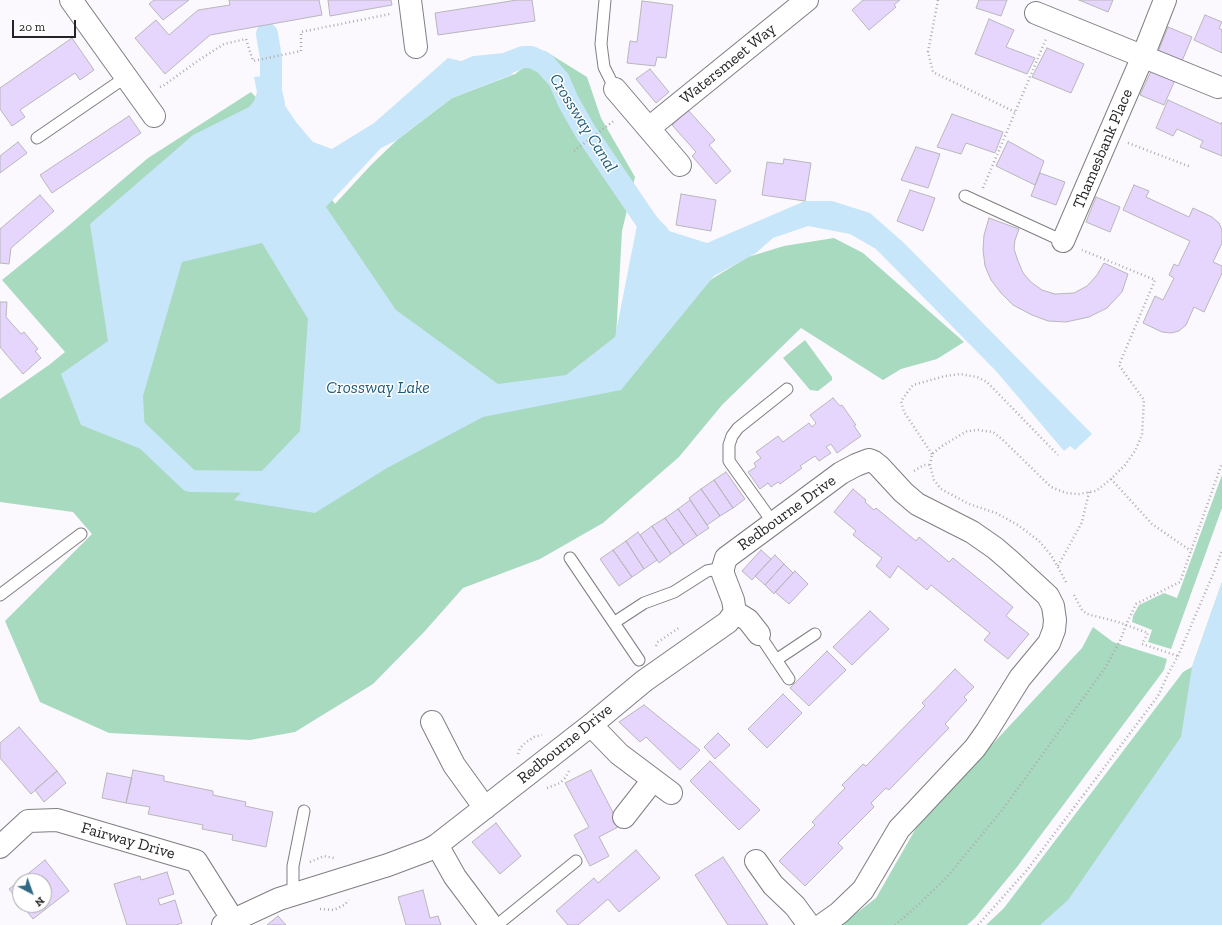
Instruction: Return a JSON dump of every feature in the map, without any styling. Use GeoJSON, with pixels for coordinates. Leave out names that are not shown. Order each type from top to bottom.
{"type":"FeatureCollection","features":[{"type":"Feature","properties":{"kind":"street"},"geometry":{"type":"LineString","coordinates":[[71,0],[154,116]]}},
{"type":"Feature","properties":{"kind":"street","name":"Watersmeet Way"},"geometry":{"type":"LineString","coordinates":[[649,128],[807,0]]}},
{"type":"Feature","properties":{"kind":"street","name":"Thamesbank Place"},"geometry":{"type":"LineString","coordinates":[[1063,241],[1143,56],[1165,0]]}},
{"type":"Feature","properties":{"kind":"street"},"geometry":{"type":"LineString","coordinates":[[411,5],[416,47]]}},
{"type":"Feature","properties":{"kind":"street"},"geometry":{"type":"LineString","coordinates":[[1045,17],[1218,87]]}},
{"type":"Feature","properties":{"kind":"street"},"geometry":{"type":"LineString","coordinates":[[615,89],[680,165]]}},
{"type":"Feature","properties":{"kind":"street","name":"Redbourne Drive"},"geometry":{"type":"LineString","coordinates":[[723,568],[726,558],[841,473],[865,461],[872,461],[879,466],[903,492],[917,504],[972,532],[995,548],[1044,592],[1051,602],[1055,612],[1054,630],[1049,643],[1020,678],[988,731],[975,748],[944,782],[898,829],[863,890],[839,913],[822,925]]}},
{"type":"Feature","properties":{"kind":"street"},"geometry":{"type":"LineString","coordinates":[[723,568],[725,579],[733,600],[735,612],[748,620],[759,634]]}},
{"type":"Feature","properties":{"kind":"street","name":"Redbourne Drive"},"geometry":{"type":"LineString","coordinates":[[228,923],[258,908],[292,886],[388,865],[428,850],[437,845],[644,681],[728,622],[735,612]]}},
{"type":"Feature","properties":{"kind":"street"},"geometry":{"type":"LineString","coordinates":[[432,722],[454,765],[485,808]]}},
{"type":"Feature","properties":{"kind":"street"},"geometry":{"type":"LineString","coordinates":[[590,725],[610,746],[671,793]]}},
{"type":"Feature","properties":{"kind":"street"},"geometry":{"type":"LineString","coordinates":[[624,817],[653,780]]}},
{"type":"Feature","properties":{"kind":"street","name":"Fairway Drive"},"geometry":{"type":"LineString","coordinates":[[0,847],[28,821],[57,820],[196,861],[228,923]]}},
{"type":"Feature","properties":{"kind":"street"},"geometry":{"type":"LineString","coordinates":[[437,845],[455,877],[491,925]]}},
{"type":"Feature","properties":{"kind":"street"},"geometry":{"type":"LineString","coordinates":[[756,861],[773,885],[794,906],[809,925]]}},
{"type":"Feature","properties":{"kind":"lane"},"geometry":{"type":"LineString","coordinates":[[605,0],[601,44],[604,67],[615,89]]}},
{"type":"Feature","properties":{"kind":"lane"},"geometry":{"type":"LineString","coordinates":[[36,138],[132,85]]}},
{"type":"Feature","properties":{"kind":"lane"},"geometry":{"type":"LineString","coordinates":[[965,196],[1063,241]]}},
{"type":"Feature","properties":{"kind":"lane"},"geometry":{"type":"LineString","coordinates":[[774,524],[729,461],[729,445],[732,436],[738,428],[787,389]]}},
{"type":"Feature","properties":{"kind":"lane"},"geometry":{"type":"LineString","coordinates":[[0,595],[81,534]]}},
{"type":"Feature","properties":{"kind":"lane"},"geometry":{"type":"LineString","coordinates":[[570,558],[640,660]]}},
{"type":"Feature","properties":{"kind":"lane"},"geometry":{"type":"LineString","coordinates":[[615,622],[644,603],[674,592],[708,571],[723,568]]}},
{"type":"Feature","properties":{"kind":"lane"},"geometry":{"type":"LineString","coordinates":[[759,634],[789,679]]}},
{"type":"Feature","properties":{"kind":"lane"},"geometry":{"type":"LineString","coordinates":[[776,660],[815,634]]}},
{"type":"Feature","properties":{"kind":"lane"},"geometry":{"type":"LineString","coordinates":[[292,886],[293,866],[304,811]]}},
{"type":"Feature","properties":{"kind":"lane"},"geometry":{"type":"LineString","coordinates":[[497,925],[576,861]]}},
{"type":"Feature","properties":{"kind":"path"},"geometry":{"type":"LineString","coordinates":[[938,0],[928,52],[933,72],[1015,112]]}},
{"type":"Feature","properties":{"kind":"path"},"geometry":{"type":"LineString","coordinates":[[132,85],[163,86],[224,44],[246,39],[253,61],[302,51],[301,32],[411,5]]}},
{"type":"Feature","properties":{"kind":"path"},"geometry":{"type":"LineString","coordinates":[[978,202],[1015,112],[1045,17]]}},
{"type":"Feature","properties":{"kind":"path"},"geometry":{"type":"LineString","coordinates":[[574,151],[607,126]]}},
{"type":"Feature","properties":{"kind":"path"},"geometry":{"type":"LineString","coordinates":[[1109,135],[1191,167]]}},
{"type":"Feature","properties":{"kind":"path"},"geometry":{"type":"LineString","coordinates":[[1063,241],[1155,280],[1119,365],[1144,400],[1142,435],[1135,451],[1125,465],[1096,491],[1079,494],[1066,493],[1051,487],[993,432],[978,430],[967,431],[932,454],[930,465],[934,480],[941,489],[969,504],[996,513],[1018,525],[1039,541],[1051,555],[1066,582]]}},
{"type":"Feature","properties":{"kind":"path"},"geometry":{"type":"LineString","coordinates":[[932,454],[904,412],[901,401],[913,385],[945,376],[960,374],[977,377],[987,382],[1058,455]]}},
{"type":"Feature","properties":{"kind":"path"},"geometry":{"type":"LineString","coordinates":[[895,925],[947,877],[1003,809],[1105,668],[1120,641],[1136,604],[1180,582],[1222,463]]}},
{"type":"Feature","properties":{"kind":"path"},"geometry":{"type":"LineString","coordinates":[[1111,479],[1152,524],[1191,551]]}},
{"type":"Feature","properties":{"kind":"path"},"geometry":{"type":"LineString","coordinates":[[1058,566],[1082,522],[1089,492]]}},
{"type":"Feature","properties":{"kind":"path"},"geometry":{"type":"LineString","coordinates":[[978,925],[1028,870],[1158,696],[1178,656],[1222,550]]}},
{"type":"Feature","properties":{"kind":"path"},"geometry":{"type":"LineString","coordinates":[[1070,589],[1082,610],[1087,614],[1126,625],[1148,634],[1142,644],[1178,656]]}},
{"type":"Feature","properties":{"kind":"path"},"geometry":{"type":"LineString","coordinates":[[655,649],[658,642],[685,623]]}},
{"type":"Feature","properties":{"kind":"path"},"geometry":{"type":"LineString","coordinates":[[518,757],[520,748],[525,743],[534,737],[546,735]]}},
{"type":"Feature","properties":{"kind":"path"},"geometry":{"type":"LineString","coordinates":[[540,789],[548,788],[560,783],[568,774],[570,768]]}},
{"type":"Feature","properties":{"kind":"path"},"geometry":{"type":"LineString","coordinates":[[292,886],[308,865],[316,859],[324,856],[339,860]]}},
{"type":"Feature","properties":{"kind":"path"},"geometry":{"type":"LineString","coordinates":[[318,909],[334,910],[344,906],[351,897]]}},
{"type":"Feature","properties":{"kind":"green space"},"geometry":{"type":"Polygon","coordinates":[[[545,51],[587,77],[601,118],[635,177],[622,231],[616,337],[748,257],[784,246],[834,238],[863,253],[964,342],[937,359],[901,369],[883,380],[801,328],[722,405],[679,457],[603,523],[540,559],[463,588],[424,632],[373,684],[295,732],[250,740],[109,733],[40,702],[5,621],[92,534],[73,512],[0,502],[0,399],[65,352],[2,280],[148,158],[251,92],[285,128],[335,204],[371,165],[397,140],[452,98],[515,74],[545,51]]]}},
{"type":"Feature","properties":{"kind":"green space"},"geometry":{"type":"Polygon","coordinates":[[[805,340],[832,377],[832,380],[818,391],[810,390],[783,358],[805,340]]]}},
{"type":"Feature","properties":{"kind":"green space"},"geometry":{"type":"Polygon","coordinates":[[[1222,475],[1222,508],[1171,649],[1148,642],[1152,630],[1132,622],[1133,616],[1139,605],[1164,593],[1177,598],[1222,475]]]}},
{"type":"Feature","properties":{"kind":"green space"},"geometry":{"type":"Polygon","coordinates":[[[1222,582],[1222,787],[1123,925],[986,925],[1004,908],[1183,672],[1192,667],[1222,582]]]}},
{"type":"Feature","properties":{"kind":"green space"},"geometry":{"type":"Polygon","coordinates":[[[1093,627],[1113,642],[1167,659],[1164,670],[1017,867],[975,918],[967,925],[841,925],[876,898],[919,823],[1082,648],[1093,627]]]}},
{"type":"Feature","properties":{"kind":"water","name":"Crossway Lake"},"geometry":{"type":"Polygon","coordinates":[[[448,58],[514,74],[452,98],[397,140],[381,148],[326,207],[396,310],[498,384],[566,375],[615,337],[642,200],[669,231],[707,243],[805,201],[832,201],[870,213],[904,243],[1092,434],[1075,450],[1070,446],[1064,451],[996,371],[876,249],[850,234],[808,226],[773,238],[756,253],[714,276],[621,390],[483,417],[387,468],[315,513],[234,500],[300,431],[308,319],[262,243],[182,262],[143,396],[146,451],[81,425],[61,374],[108,341],[90,224],[193,135],[249,107],[254,101],[257,92],[254,77],[279,74],[282,101],[296,122],[313,142],[332,149],[374,123],[448,58]]]}},
{"type":"Feature","properties":{"kind":"water"},"geometry":{"type":"Polygon","coordinates":[[[1222,582],[1222,925],[1040,925],[1068,900],[1181,737],[1192,667],[1222,582]]]}},
{"type":"Feature","properties":{"kind":"building"},"geometry":{"type":"Polygon","coordinates":[[[154,0],[189,0],[163,20],[149,4],[154,0]]]}},
{"type":"Feature","properties":{"kind":"building"},"geometry":{"type":"Polygon","coordinates":[[[229,0],[319,0],[322,15],[210,35],[165,74],[135,38],[156,20],[169,35],[198,10],[230,5],[229,0]]]}},
{"type":"Feature","properties":{"kind":"building"},"geometry":{"type":"Polygon","coordinates":[[[328,0],[391,0],[392,5],[330,16],[328,0]]]}},
{"type":"Feature","properties":{"kind":"building"},"geometry":{"type":"Polygon","coordinates":[[[517,0],[532,0],[535,21],[438,35],[435,13],[517,0]]]}},
{"type":"Feature","properties":{"kind":"building"},"geometry":{"type":"Polygon","coordinates":[[[863,0],[900,0],[894,5],[896,7],[869,30],[852,10],[863,0]]]}},
{"type":"Feature","properties":{"kind":"building"},"geometry":{"type":"Polygon","coordinates":[[[979,0],[1007,0],[1001,16],[976,8],[979,0]]]}},
{"type":"Feature","properties":{"kind":"building"},"geometry":{"type":"Polygon","coordinates":[[[1079,0],[1113,0],[1108,12],[1079,0]]]}},
{"type":"Feature","properties":{"kind":"building"},"geometry":{"type":"Polygon","coordinates":[[[642,1],[673,5],[666,58],[657,57],[655,66],[627,63],[630,41],[637,42],[642,1]]]}},
{"type":"Feature","properties":{"kind":"building"},"geometry":{"type":"Polygon","coordinates":[[[1205,15],[1222,22],[1219,28],[1222,30],[1222,53],[1194,40],[1205,15]]]}},
{"type":"Feature","properties":{"kind":"building"},"geometry":{"type":"Polygon","coordinates":[[[989,19],[1014,30],[1006,47],[1035,58],[1027,74],[975,54],[989,19]]]}},
{"type":"Feature","properties":{"kind":"building"},"geometry":{"type":"Polygon","coordinates":[[[1168,27],[1192,37],[1182,61],[1158,52],[1168,27]]]}},
{"type":"Feature","properties":{"kind":"building"},"geometry":{"type":"Polygon","coordinates":[[[72,38],[94,70],[80,80],[75,73],[20,110],[25,117],[12,126],[0,109],[0,88],[72,38]]]}},
{"type":"Feature","properties":{"kind":"building"},"geometry":{"type":"Polygon","coordinates":[[[1047,48],[1084,64],[1071,93],[1032,77],[1047,48]]]}},
{"type":"Feature","properties":{"kind":"building"},"geometry":{"type":"Polygon","coordinates":[[[650,69],[669,92],[656,103],[636,79],[650,69]]]}},
{"type":"Feature","properties":{"kind":"building"},"geometry":{"type":"Polygon","coordinates":[[[1151,71],[1175,80],[1164,105],[1140,95],[1151,71]]]}},
{"type":"Feature","properties":{"kind":"building"},"geometry":{"type":"Polygon","coordinates":[[[1168,100],[1221,124],[1222,122],[1222,156],[1200,147],[1203,141],[1177,129],[1173,136],[1156,128],[1168,100]]]}},
{"type":"Feature","properties":{"kind":"building"},"geometry":{"type":"Polygon","coordinates":[[[688,110],[715,140],[709,145],[731,171],[716,184],[692,156],[696,152],[672,125],[688,110]]]}},
{"type":"Feature","properties":{"kind":"building"},"geometry":{"type":"Polygon","coordinates":[[[952,114],[1003,132],[995,153],[966,143],[961,154],[937,147],[952,114]]]}},
{"type":"Feature","properties":{"kind":"building"},"geometry":{"type":"Polygon","coordinates":[[[129,116],[141,133],[52,193],[40,175],[129,116]]]}},
{"type":"Feature","properties":{"kind":"building"},"geometry":{"type":"Polygon","coordinates":[[[1008,141],[1044,161],[1035,185],[996,166],[1008,141]]]}},
{"type":"Feature","properties":{"kind":"building"},"geometry":{"type":"Polygon","coordinates":[[[18,142],[27,153],[0,173],[0,156],[18,142]]]}},
{"type":"Feature","properties":{"kind":"building"},"geometry":{"type":"Polygon","coordinates":[[[916,147],[940,154],[928,188],[901,180],[916,147]]]}},
{"type":"Feature","properties":{"kind":"building"},"geometry":{"type":"Polygon","coordinates":[[[784,159],[811,163],[805,201],[762,195],[767,162],[783,164],[784,159]]]}},
{"type":"Feature","properties":{"kind":"building"},"geometry":{"type":"Polygon","coordinates":[[[1040,173],[1065,182],[1056,205],[1031,196],[1040,173]]]}},
{"type":"Feature","properties":{"kind":"building"},"geometry":{"type":"Polygon","coordinates":[[[1134,185],[1149,191],[1146,197],[1189,217],[1193,208],[1212,217],[1219,223],[1222,230],[1222,243],[1213,262],[1222,266],[1222,273],[1204,312],[1194,307],[1186,325],[1179,331],[1171,333],[1162,332],[1143,323],[1155,296],[1163,300],[1174,278],[1169,275],[1174,264],[1178,266],[1190,241],[1123,210],[1134,185]]]}},
{"type":"Feature","properties":{"kind":"building"},"geometry":{"type":"Polygon","coordinates":[[[910,190],[935,198],[923,231],[897,221],[910,190]]]}},
{"type":"Feature","properties":{"kind":"building"},"geometry":{"type":"Polygon","coordinates":[[[681,194],[716,200],[711,231],[676,225],[681,194]]]}},
{"type":"Feature","properties":{"kind":"building"},"geometry":{"type":"Polygon","coordinates":[[[40,195],[54,211],[11,248],[9,264],[0,263],[0,229],[40,195]]]}},
{"type":"Feature","properties":{"kind":"building"},"geometry":{"type":"Polygon","coordinates":[[[1096,197],[1120,207],[1110,232],[1086,222],[1096,197]]]}},
{"type":"Feature","properties":{"kind":"building"},"geometry":{"type":"Polygon","coordinates":[[[989,218],[1019,229],[1015,240],[1014,249],[1018,261],[1023,273],[1031,282],[1042,290],[1055,294],[1074,293],[1087,286],[1097,275],[1104,263],[1128,274],[1122,292],[1107,308],[1089,317],[1066,322],[1048,321],[1013,305],[991,280],[985,266],[983,250],[984,235],[989,218]]]}},
{"type":"Feature","properties":{"kind":"building"},"geometry":{"type":"Polygon","coordinates":[[[0,302],[7,302],[6,317],[21,334],[24,332],[38,349],[35,351],[41,358],[23,374],[0,347],[0,302]]]}},
{"type":"Feature","properties":{"kind":"building"},"geometry":{"type":"Polygon","coordinates":[[[833,398],[840,406],[842,405],[856,425],[854,426],[861,436],[837,453],[831,444],[826,447],[831,453],[819,461],[815,456],[800,466],[802,468],[780,484],[778,482],[771,487],[768,483],[760,489],[748,472],[756,467],[754,463],[761,458],[756,452],[778,436],[783,442],[809,423],[812,427],[816,423],[810,415],[833,398]]]}},
{"type":"Feature","properties":{"kind":"building"},"geometry":{"type":"Polygon","coordinates":[[[726,472],[745,499],[733,508],[714,480],[726,472]]]}},
{"type":"Feature","properties":{"kind":"building"},"geometry":{"type":"Polygon","coordinates":[[[714,480],[733,508],[720,516],[701,489],[714,480]]]}},
{"type":"Feature","properties":{"kind":"building"},"geometry":{"type":"Polygon","coordinates":[[[701,489],[720,516],[707,525],[689,498],[701,489]]]}},
{"type":"Feature","properties":{"kind":"building"},"geometry":{"type":"Polygon","coordinates":[[[853,489],[866,500],[865,502],[874,510],[876,508],[916,541],[919,537],[949,562],[953,558],[1013,607],[1006,616],[1029,634],[1008,659],[984,640],[990,633],[931,585],[927,590],[898,566],[890,578],[876,566],[882,558],[853,535],[856,531],[834,512],[853,489]]]}},
{"type":"Feature","properties":{"kind":"building"},"geometry":{"type":"Polygon","coordinates":[[[690,500],[709,528],[697,536],[678,509],[690,500]]]}},
{"type":"Feature","properties":{"kind":"building"},"geometry":{"type":"Polygon","coordinates":[[[678,509],[697,536],[684,545],[665,518],[678,509]]]}},
{"type":"Feature","properties":{"kind":"building"},"geometry":{"type":"Polygon","coordinates":[[[665,518],[684,545],[671,554],[652,526],[665,518]]]}},
{"type":"Feature","properties":{"kind":"building"},"geometry":{"type":"Polygon","coordinates":[[[652,526],[671,554],[659,563],[640,535],[652,526]]]}},
{"type":"Feature","properties":{"kind":"building"},"geometry":{"type":"Polygon","coordinates":[[[638,532],[657,560],[644,569],[626,541],[638,532]]]}},
{"type":"Feature","properties":{"kind":"building"},"geometry":{"type":"Polygon","coordinates":[[[626,541],[644,569],[632,577],[613,550],[626,541]]]}},
{"type":"Feature","properties":{"kind":"building"},"geometry":{"type":"Polygon","coordinates":[[[613,550],[632,577],[619,586],[600,559],[613,550]]]}},
{"type":"Feature","properties":{"kind":"building"},"geometry":{"type":"Polygon","coordinates":[[[761,550],[771,559],[752,580],[742,571],[761,550]]]}},
{"type":"Feature","properties":{"kind":"building"},"geometry":{"type":"Polygon","coordinates":[[[775,555],[784,564],[765,585],[755,576],[775,555]]]}},
{"type":"Feature","properties":{"kind":"building"},"geometry":{"type":"Polygon","coordinates":[[[784,564],[793,573],[774,594],[765,585],[784,564]]]}},
{"type":"Feature","properties":{"kind":"building"},"geometry":{"type":"Polygon","coordinates":[[[795,571],[808,584],[789,604],[775,592],[795,571]]]}},
{"type":"Feature","properties":{"kind":"building"},"geometry":{"type":"Polygon","coordinates":[[[870,611],[889,629],[852,665],[833,647],[870,611]]]}},
{"type":"Feature","properties":{"kind":"building"},"geometry":{"type":"Polygon","coordinates":[[[827,651],[846,670],[809,706],[790,688],[827,651]]]}},
{"type":"Feature","properties":{"kind":"building"},"geometry":{"type":"Polygon","coordinates":[[[955,669],[974,687],[964,697],[967,700],[945,724],[949,728],[889,790],[886,788],[871,803],[874,807],[838,843],[843,848],[805,886],[779,861],[815,825],[812,822],[845,788],[842,785],[863,764],[866,766],[925,706],[922,703],[955,669]]]}},
{"type":"Feature","properties":{"kind":"building"},"geometry":{"type":"Polygon","coordinates":[[[783,694],[802,713],[767,748],[748,729],[783,694]]]}},
{"type":"Feature","properties":{"kind":"building"},"geometry":{"type":"Polygon","coordinates":[[[644,705],[700,750],[680,770],[646,737],[640,742],[619,722],[644,705]]]}},
{"type":"Feature","properties":{"kind":"building"},"geometry":{"type":"Polygon","coordinates":[[[19,727],[57,771],[31,794],[0,758],[0,743],[19,727]]]}},
{"type":"Feature","properties":{"kind":"building"},"geometry":{"type":"Polygon","coordinates":[[[718,733],[730,745],[715,759],[704,747],[718,733]]]}},
{"type":"Feature","properties":{"kind":"building"},"geometry":{"type":"Polygon","coordinates":[[[710,761],[760,810],[739,830],[690,781],[710,761]]]}},
{"type":"Feature","properties":{"kind":"building"},"geometry":{"type":"Polygon","coordinates":[[[133,770],[164,776],[164,781],[213,791],[213,795],[246,802],[245,806],[273,812],[266,847],[232,840],[233,835],[202,829],[203,825],[148,814],[150,807],[126,803],[133,770]]]}},
{"type":"Feature","properties":{"kind":"building"},"geometry":{"type":"Polygon","coordinates":[[[591,770],[620,826],[599,837],[609,856],[590,866],[574,835],[589,827],[565,783],[591,770]]]}},
{"type":"Feature","properties":{"kind":"building"},"geometry":{"type":"Polygon","coordinates":[[[57,771],[66,783],[44,802],[35,790],[57,771]]]}},
{"type":"Feature","properties":{"kind":"building"},"geometry":{"type":"Polygon","coordinates":[[[107,773],[132,778],[126,803],[102,798],[107,773]]]}},
{"type":"Feature","properties":{"kind":"building"},"geometry":{"type":"Polygon","coordinates":[[[496,823],[521,856],[500,874],[472,842],[496,823]]]}},
{"type":"Feature","properties":{"kind":"building"},"geometry":{"type":"Polygon","coordinates":[[[636,850],[660,878],[619,912],[608,899],[578,925],[568,925],[556,911],[594,878],[598,883],[636,850]]]}},
{"type":"Feature","properties":{"kind":"building"},"geometry":{"type":"Polygon","coordinates":[[[723,857],[768,925],[728,925],[695,875],[723,857]]]}},
{"type":"Feature","properties":{"kind":"building"},"geometry":{"type":"Polygon","coordinates":[[[45,860],[69,891],[52,904],[52,873],[29,873],[45,860]]]}},
{"type":"Feature","properties":{"kind":"building"},"geometry":{"type":"Polygon","coordinates":[[[167,872],[174,894],[158,899],[160,905],[175,900],[182,923],[176,925],[127,925],[114,884],[140,876],[141,880],[167,872]]]}},
{"type":"Feature","properties":{"kind":"building"},"geometry":{"type":"Polygon","coordinates":[[[423,890],[430,918],[438,916],[441,925],[406,925],[398,897],[423,890]]]}},
{"type":"Feature","properties":{"kind":"building"},"geometry":{"type":"Polygon","coordinates":[[[28,913],[41,913],[33,919],[28,913]]]}},
{"type":"Feature","properties":{"kind":"building"},"geometry":{"type":"Polygon","coordinates":[[[278,916],[286,925],[267,925],[278,916]]]}},
{"type":"Feature","properties":{"kind":"waterway","name":"Crossway Canal"},"geometry":{"type":"LineString","coordinates":[[267,34],[271,58],[271,91],[274,104]]}},
{"type":"Feature","properties":{"kind":"waterway","name":"Crossway Canal"},"geometry":{"type":"LineString","coordinates":[[456,79],[468,70],[475,67],[505,64],[523,57],[531,57],[544,63],[559,80],[568,101],[585,131],[649,225],[658,234]]}},
{"type":"Feature","properties":{"kind":"waterway"},"geometry":{"type":"LineString","coordinates":[[128,422],[190,481],[266,482]]}}]}
